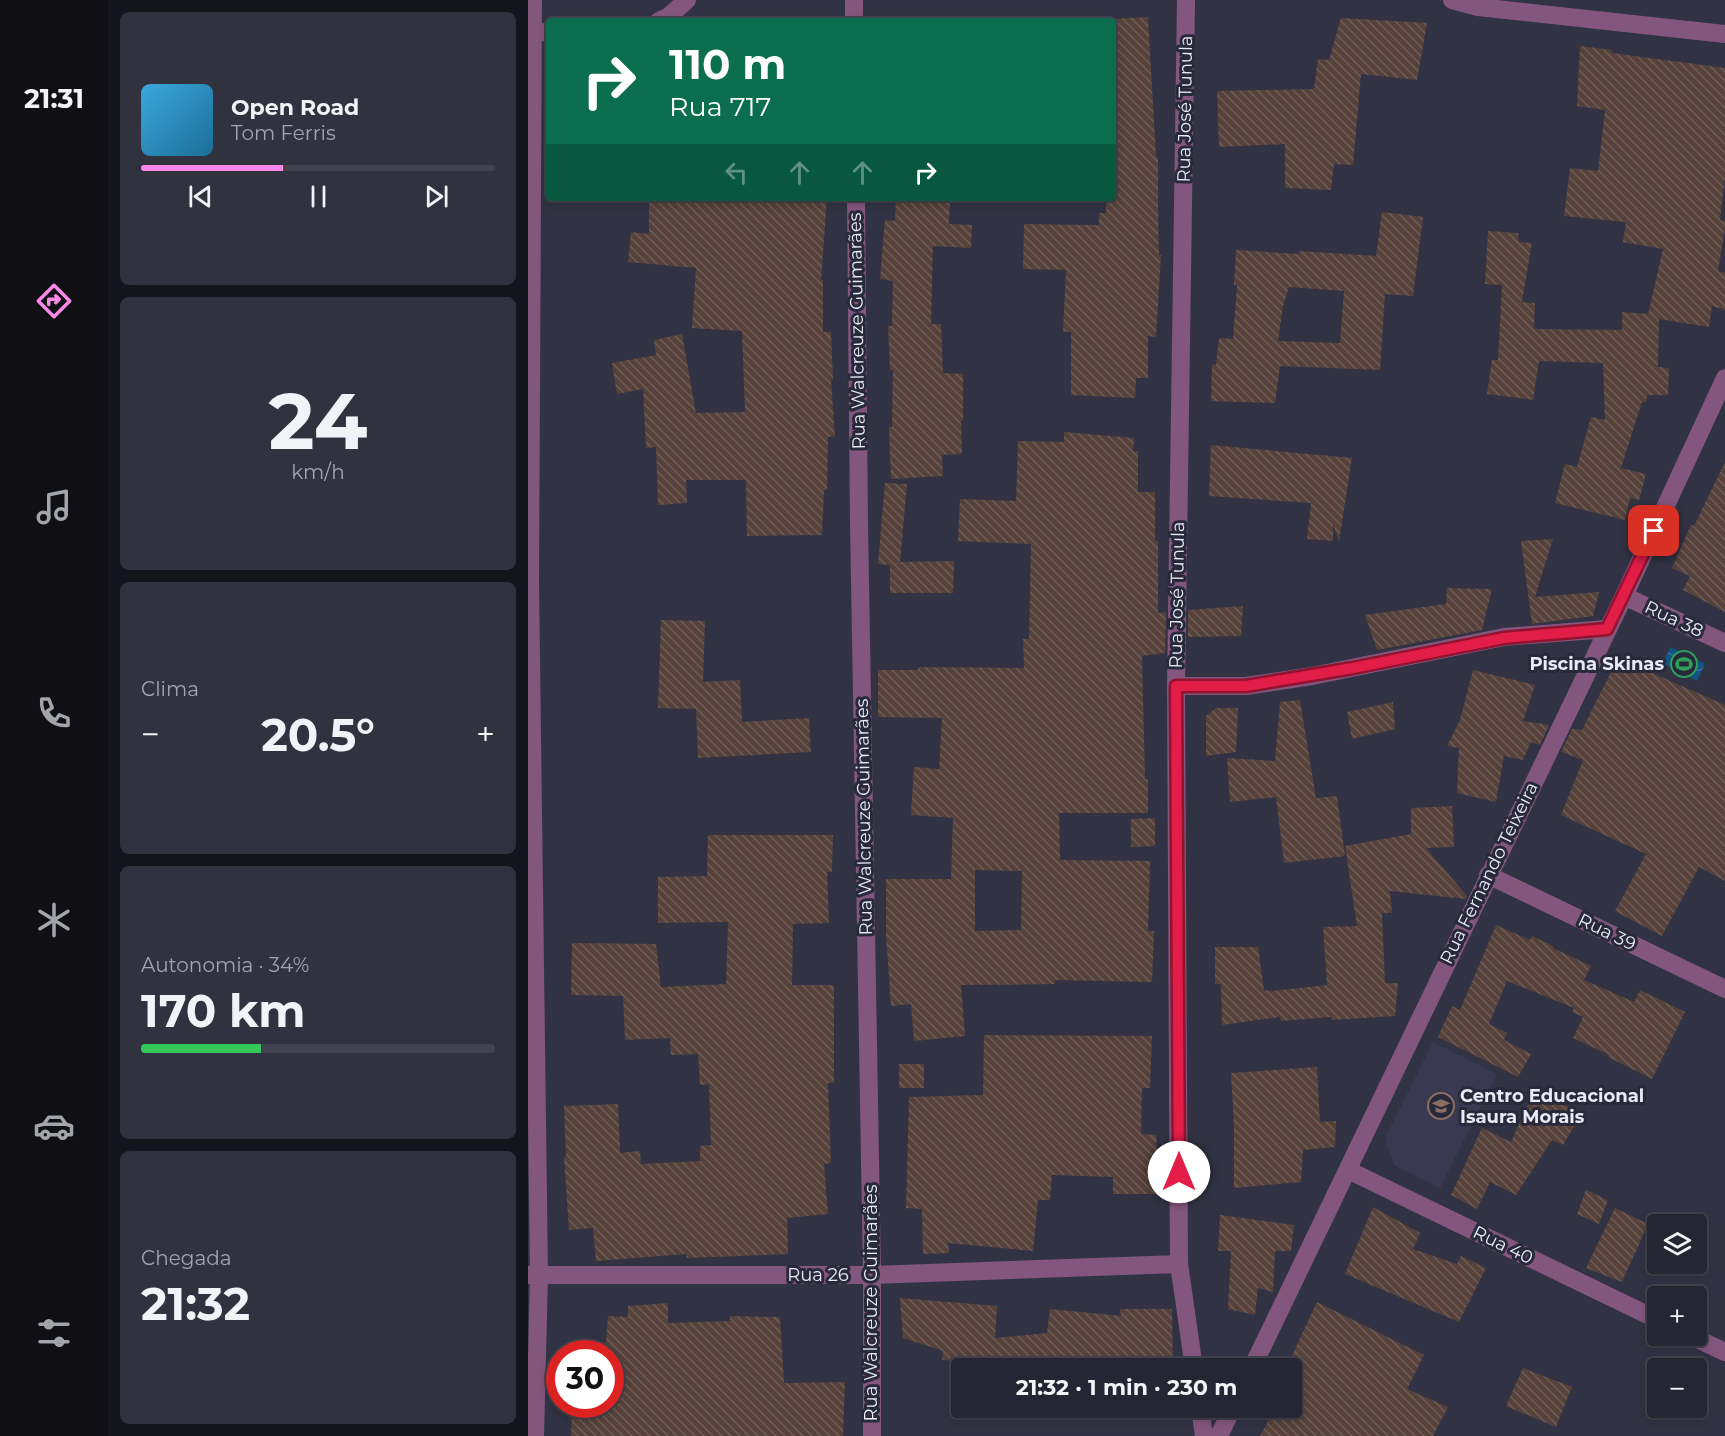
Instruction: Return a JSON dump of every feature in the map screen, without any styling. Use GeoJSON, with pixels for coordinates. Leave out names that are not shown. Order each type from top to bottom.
{"type":"FeatureCollection","features":[{"type":"Feature","properties":{"kind":"street"},"geometry":{"type":"LineString","coordinates":[[533,0],[536,32],[530,581],[536,1436]]}},
{"type":"Feature","properties":{"kind":"street"},"geometry":{"type":"LineString","coordinates":[[666,18],[687,0]]}},
{"type":"Feature","properties":{"kind":"street"},"geometry":{"type":"LineString","coordinates":[[854,0],[854,18]]}},
{"type":"Feature","properties":{"kind":"street","name":"Rua José Tunula"},"geometry":{"type":"LineString","coordinates":[[1186,0],[1176,686],[1179,1264],[1193,1358]]}},
{"type":"Feature","properties":{"kind":"street"},"geometry":{"type":"LineString","coordinates":[[1452,0],[1724,31]]}},
{"type":"Feature","properties":{"kind":"street","name":"Rua Walcreuze Guimarães"},"geometry":{"type":"LineString","coordinates":[[856,201],[858,523],[872,1275],[872,1436]]}},
{"type":"Feature","properties":{"kind":"street","name":"Rua Fernando Teixeira"},"geometry":{"type":"LineString","coordinates":[[1257,1358],[1488,874],[1624,596],[1725,378]]}},
{"type":"Feature","properties":{"kind":"street","name":"Rua 38"},"geometry":{"type":"LineString","coordinates":[[1624,596],[1725,643]]}},
{"type":"Feature","properties":{"kind":"street"},"geometry":{"type":"LineString","coordinates":[[1176,686],[1246,686],[1335,672],[1504,638],[1607,629]]}},
{"type":"Feature","properties":{"kind":"street","name":"Rua 39"},"geometry":{"type":"LineString","coordinates":[[1488,874],[1725,989]]}},
{"type":"Feature","properties":{"kind":"street","name":"Rua 40"},"geometry":{"type":"LineString","coordinates":[[1348,1170],[1647,1315]]}},
{"type":"Feature","properties":{"kind":"street","name":"Rua 26"},"geometry":{"type":"LineString","coordinates":[[534,1275],[872,1275],[1179,1264]]}},
{"type":"Feature","properties":{"kind":"street"},"geometry":{"type":"LineString","coordinates":[[1707,1344],[1725,1352]]}},
{"type":"Feature","properties":{"kind":"street"},"geometry":{"type":"LineString","coordinates":[[1202,1418],[1204,1436]]}},
{"type":"Feature","properties":{"kind":"street"},"geometry":{"type":"LineString","coordinates":[[1219,1436],[1228,1418]]}},
{"type":"Feature","properties":{"kind":"shaded area","name":"Centro Educacional Isaura Morais"},"geometry":{"type":"Polygon","coordinates":[[[1433,1042],[1497,1074],[1440,1188],[1394,1165],[1385,1138],[1433,1042]]]}},
{"type":"Feature","properties":{"kind":"water","name":"Piscina Skinas"},"geometry":{"type":"Polygon","coordinates":[[[1671,647],[1705,664],[1697,681],[1662,663],[1671,647]]]}},
{"type":"Feature","properties":{"kind":"building"},"geometry":{"type":"Polygon","coordinates":[[[1148,17],[1156,157],[1158,157],[1159,255],[1161,255],[1156,337],[1148,336],[1148,378],[1136,378],[1135,398],[1071,395],[1071,332],[1063,332],[1066,270],[1023,269],[1024,224],[1099,225],[1099,213],[1106,213],[1106,201],[1116,201],[1116,19],[1148,17]]]}},
{"type":"Feature","properties":{"kind":"building"},"geometry":{"type":"Polygon","coordinates":[[[1341,18],[1427,23],[1417,80],[1361,74],[1353,165],[1334,164],[1331,190],[1285,188],[1285,144],[1219,147],[1217,91],[1314,89],[1318,59],[1329,60],[1341,18]]]}},
{"type":"Feature","properties":{"kind":"building"},"geometry":{"type":"Polygon","coordinates":[[[1580,46],[1612,50],[1612,53],[1725,68],[1725,177],[1720,220],[1725,221],[1725,228],[1718,271],[1725,273],[1725,310],[1712,306],[1709,327],[1659,319],[1658,367],[1669,368],[1668,395],[1647,395],[1646,402],[1642,402],[1621,468],[1646,474],[1639,500],[1630,498],[1625,520],[1555,503],[1565,464],[1577,467],[1591,417],[1605,420],[1603,363],[1539,361],[1533,400],[1487,394],[1492,360],[1498,360],[1502,285],[1485,284],[1488,231],[1518,233],[1519,242],[1532,243],[1522,302],[1535,303],[1534,329],[1622,330],[1622,312],[1648,314],[1663,249],[1623,242],[1626,222],[1564,216],[1570,168],[1598,171],[1605,110],[1577,106],[1580,46]]]}},
{"type":"Feature","properties":{"kind":"building"},"geometry":{"type":"Polygon","coordinates":[[[649,201],[827,201],[821,280],[823,280],[823,332],[831,332],[833,380],[831,380],[835,436],[828,437],[827,490],[824,490],[822,535],[747,536],[746,480],[686,480],[687,503],[658,505],[656,447],[646,448],[643,389],[617,394],[612,363],[656,355],[654,340],[682,334],[696,413],[745,412],[742,331],[692,328],[696,268],[628,262],[631,232],[649,234],[649,201]]]}},
{"type":"Feature","properties":{"kind":"building"},"geometry":{"type":"Polygon","coordinates":[[[896,201],[950,201],[949,224],[972,225],[971,248],[933,246],[931,324],[941,324],[943,373],[963,374],[962,454],[942,455],[943,476],[891,479],[889,427],[892,427],[893,370],[890,370],[888,326],[892,326],[893,281],[880,279],[885,220],[895,221],[896,201]]]}},
{"type":"Feature","properties":{"kind":"building"},"geometry":{"type":"Polygon","coordinates":[[[1382,212],[1423,217],[1413,296],[1385,294],[1380,370],[1280,366],[1275,403],[1211,401],[1212,364],[1216,365],[1219,338],[1233,339],[1237,285],[1234,285],[1236,250],[1376,256],[1382,212]],[[1289,287],[1283,306],[1278,341],[1340,343],[1344,291],[1289,287]]]}},
{"type":"Feature","properties":{"kind":"building"},"geometry":{"type":"Polygon","coordinates":[[[1064,432],[1134,438],[1133,451],[1138,451],[1138,492],[1155,492],[1158,613],[1166,612],[1165,653],[1142,656],[1148,813],[1059,813],[1060,860],[1150,861],[1148,931],[1154,931],[1152,982],[1055,980],[1055,984],[961,985],[965,1036],[914,1041],[911,1004],[891,1006],[886,935],[886,879],[951,879],[953,818],[911,815],[914,767],[939,769],[942,718],[878,717],[878,670],[918,670],[918,667],[1024,668],[1023,639],[1029,639],[1031,544],[958,541],[960,499],[1016,501],[1018,441],[1064,442],[1064,432]],[[975,870],[975,931],[1021,930],[1022,871],[975,870]]]}},
{"type":"Feature","properties":{"kind":"building"},"geometry":{"type":"Polygon","coordinates":[[[1211,445],[1352,458],[1339,541],[1333,524],[1333,541],[1307,539],[1311,503],[1209,496],[1211,445]]]}},
{"type":"Feature","properties":{"kind":"building"},"geometry":{"type":"Polygon","coordinates":[[[1725,462],[1725,612],[1683,590],[1690,576],[1672,568],[1691,525],[1694,526],[1725,462]]]}},
{"type":"Feature","properties":{"kind":"building"},"geometry":{"type":"Polygon","coordinates":[[[885,483],[907,484],[900,562],[954,561],[953,593],[890,593],[890,565],[878,564],[885,483]]]}},
{"type":"Feature","properties":{"kind":"building"},"geometry":{"type":"Polygon","coordinates":[[[1553,539],[1535,597],[1599,592],[1593,616],[1532,624],[1521,541],[1553,539]]]}},
{"type":"Feature","properties":{"kind":"building"},"geometry":{"type":"Polygon","coordinates":[[[1447,588],[1492,589],[1482,630],[1377,650],[1365,615],[1446,604],[1447,588]]]}},
{"type":"Feature","properties":{"kind":"building"},"geometry":{"type":"Polygon","coordinates":[[[1243,606],[1241,636],[1188,637],[1188,610],[1243,606]]]}},
{"type":"Feature","properties":{"kind":"building"},"geometry":{"type":"Polygon","coordinates":[[[661,620],[705,621],[703,682],[740,680],[742,722],[809,718],[811,752],[698,758],[696,709],[658,708],[661,620]]]}},
{"type":"Feature","properties":{"kind":"building"},"geometry":{"type":"Polygon","coordinates":[[[1618,658],[1725,705],[1725,881],[1699,867],[1662,936],[1615,911],[1646,854],[1561,815],[1583,760],[1561,752],[1572,729],[1582,730],[1618,658]]]}},
{"type":"Feature","properties":{"kind":"building"},"geometry":{"type":"Polygon","coordinates":[[[1473,670],[1535,685],[1523,721],[1549,725],[1540,745],[1531,742],[1523,760],[1504,756],[1496,802],[1457,793],[1459,748],[1447,746],[1460,720],[1473,670]]]}},
{"type":"Feature","properties":{"kind":"building"},"geometry":{"type":"Polygon","coordinates":[[[1300,700],[1316,798],[1337,796],[1345,856],[1284,863],[1276,797],[1230,802],[1227,758],[1275,761],[1280,702],[1300,700]]]}},
{"type":"Feature","properties":{"kind":"building"},"geometry":{"type":"Polygon","coordinates":[[[1393,702],[1395,729],[1352,739],[1347,712],[1393,702]]]}},
{"type":"Feature","properties":{"kind":"building"},"geometry":{"type":"Polygon","coordinates":[[[1216,708],[1238,708],[1236,752],[1206,756],[1206,716],[1216,708]]]}},
{"type":"Feature","properties":{"kind":"building"},"geometry":{"type":"Polygon","coordinates":[[[1452,806],[1454,847],[1426,848],[1467,896],[1466,899],[1390,891],[1392,913],[1382,913],[1385,983],[1398,983],[1395,1016],[1332,1020],[1331,1017],[1281,1021],[1280,1017],[1222,1025],[1221,984],[1215,984],[1215,947],[1258,947],[1264,990],[1327,985],[1323,927],[1357,926],[1345,846],[1411,834],[1411,808],[1452,806]]]}},
{"type":"Feature","properties":{"kind":"building"},"geometry":{"type":"Polygon","coordinates":[[[1155,818],[1155,846],[1131,847],[1131,819],[1155,818]]]}},
{"type":"Feature","properties":{"kind":"building"},"geometry":{"type":"Polygon","coordinates":[[[708,835],[833,835],[832,872],[827,872],[829,923],[793,924],[792,985],[834,985],[834,1083],[828,1083],[831,1163],[824,1164],[828,1214],[787,1218],[788,1254],[687,1258],[686,1254],[596,1261],[593,1228],[569,1230],[564,1157],[566,1157],[564,1106],[618,1104],[620,1153],[640,1151],[641,1164],[700,1161],[700,1146],[711,1145],[709,1084],[700,1085],[698,1054],[671,1055],[670,1038],[625,1040],[623,996],[571,995],[572,943],[656,944],[661,987],[726,984],[728,922],[658,923],[658,877],[707,876],[708,835]]]}},
{"type":"Feature","properties":{"kind":"building"},"geometry":{"type":"Polygon","coordinates":[[[1496,925],[1530,940],[1532,936],[1591,966],[1584,980],[1634,1002],[1640,990],[1685,1012],[1652,1079],[1573,1038],[1583,1017],[1572,1012],[1574,1008],[1507,981],[1489,1024],[1507,1033],[1504,1040],[1531,1054],[1518,1077],[1438,1037],[1452,1006],[1460,1010],[1496,925]]]}},
{"type":"Feature","properties":{"kind":"building"},"geometry":{"type":"Polygon","coordinates":[[[984,1035],[1152,1036],[1150,1088],[1142,1088],[1141,1134],[1156,1135],[1157,1150],[1165,1150],[1165,1194],[1113,1194],[1113,1177],[1052,1175],[1050,1200],[1038,1200],[1033,1251],[948,1243],[949,1253],[923,1254],[922,1209],[906,1208],[909,1097],[983,1095],[984,1035]]]}},
{"type":"Feature","properties":{"kind":"building"},"geometry":{"type":"Polygon","coordinates":[[[899,1064],[924,1064],[924,1088],[899,1088],[899,1064]]]}},
{"type":"Feature","properties":{"kind":"building"},"geometry":{"type":"Polygon","coordinates":[[[1317,1067],[1320,1122],[1336,1121],[1335,1147],[1303,1150],[1301,1182],[1234,1188],[1231,1073],[1317,1067]]]}},
{"type":"Feature","properties":{"kind":"building"},"geometry":{"type":"Polygon","coordinates":[[[1534,1090],[1582,1113],[1563,1145],[1552,1140],[1516,1195],[1490,1182],[1477,1209],[1451,1195],[1482,1128],[1511,1142],[1534,1090]]]}},
{"type":"Feature","properties":{"kind":"building"},"geometry":{"type":"Polygon","coordinates":[[[1586,1190],[1608,1200],[1599,1224],[1577,1214],[1586,1190]]]}},
{"type":"Feature","properties":{"kind":"building"},"geometry":{"type":"Polygon","coordinates":[[[1373,1207],[1420,1233],[1413,1249],[1457,1264],[1461,1256],[1486,1268],[1459,1322],[1345,1274],[1373,1207]]]}},
{"type":"Feature","properties":{"kind":"building"},"geometry":{"type":"Polygon","coordinates":[[[1615,1208],[1647,1224],[1622,1282],[1586,1268],[1615,1208]]]}},
{"type":"Feature","properties":{"kind":"building"},"geometry":{"type":"Polygon","coordinates":[[[1220,1215],[1294,1225],[1291,1251],[1275,1251],[1273,1292],[1258,1288],[1255,1315],[1228,1309],[1231,1251],[1218,1251],[1220,1215]]]}},
{"type":"Feature","properties":{"kind":"building"},"geometry":{"type":"Polygon","coordinates":[[[900,1298],[997,1306],[995,1338],[1047,1333],[1050,1309],[1121,1316],[1120,1309],[1172,1309],[1173,1358],[951,1358],[951,1360],[942,1360],[943,1351],[903,1338],[900,1298]]]}},
{"type":"Feature","properties":{"kind":"building"},"geometry":{"type":"Polygon","coordinates":[[[1317,1302],[1424,1355],[1407,1389],[1448,1407],[1433,1436],[1260,1436],[1270,1418],[1302,1418],[1302,1358],[1291,1358],[1317,1302]]]}},
{"type":"Feature","properties":{"kind":"building"},"geometry":{"type":"Polygon","coordinates":[[[668,1303],[668,1323],[730,1321],[730,1316],[780,1317],[784,1383],[845,1382],[843,1436],[571,1436],[572,1418],[624,1418],[624,1340],[606,1340],[608,1316],[628,1317],[628,1306],[668,1303]]]}},
{"type":"Feature","properties":{"kind":"building"},"geometry":{"type":"Polygon","coordinates":[[[1523,1368],[1572,1387],[1556,1427],[1506,1406],[1523,1368]]]}},
{"type":"Feature","properties":{"kind":"place","name":"Piscina Skinas"},"geometry":{"type":"Point","coordinates":[1684,664]}},
{"type":"Feature","properties":{"kind":"place","name":"Centro Educacional Isaura Morais"},"geometry":{"type":"Point","coordinates":[1441,1106]}},
{"type":"Feature","properties":{"kind":"route"},"geometry":{"type":"LineString","coordinates":[[1179,1172],[1176,686],[1246,686],[1312,676],[1504,638],[1607,629],[1654,531]]}}]}
